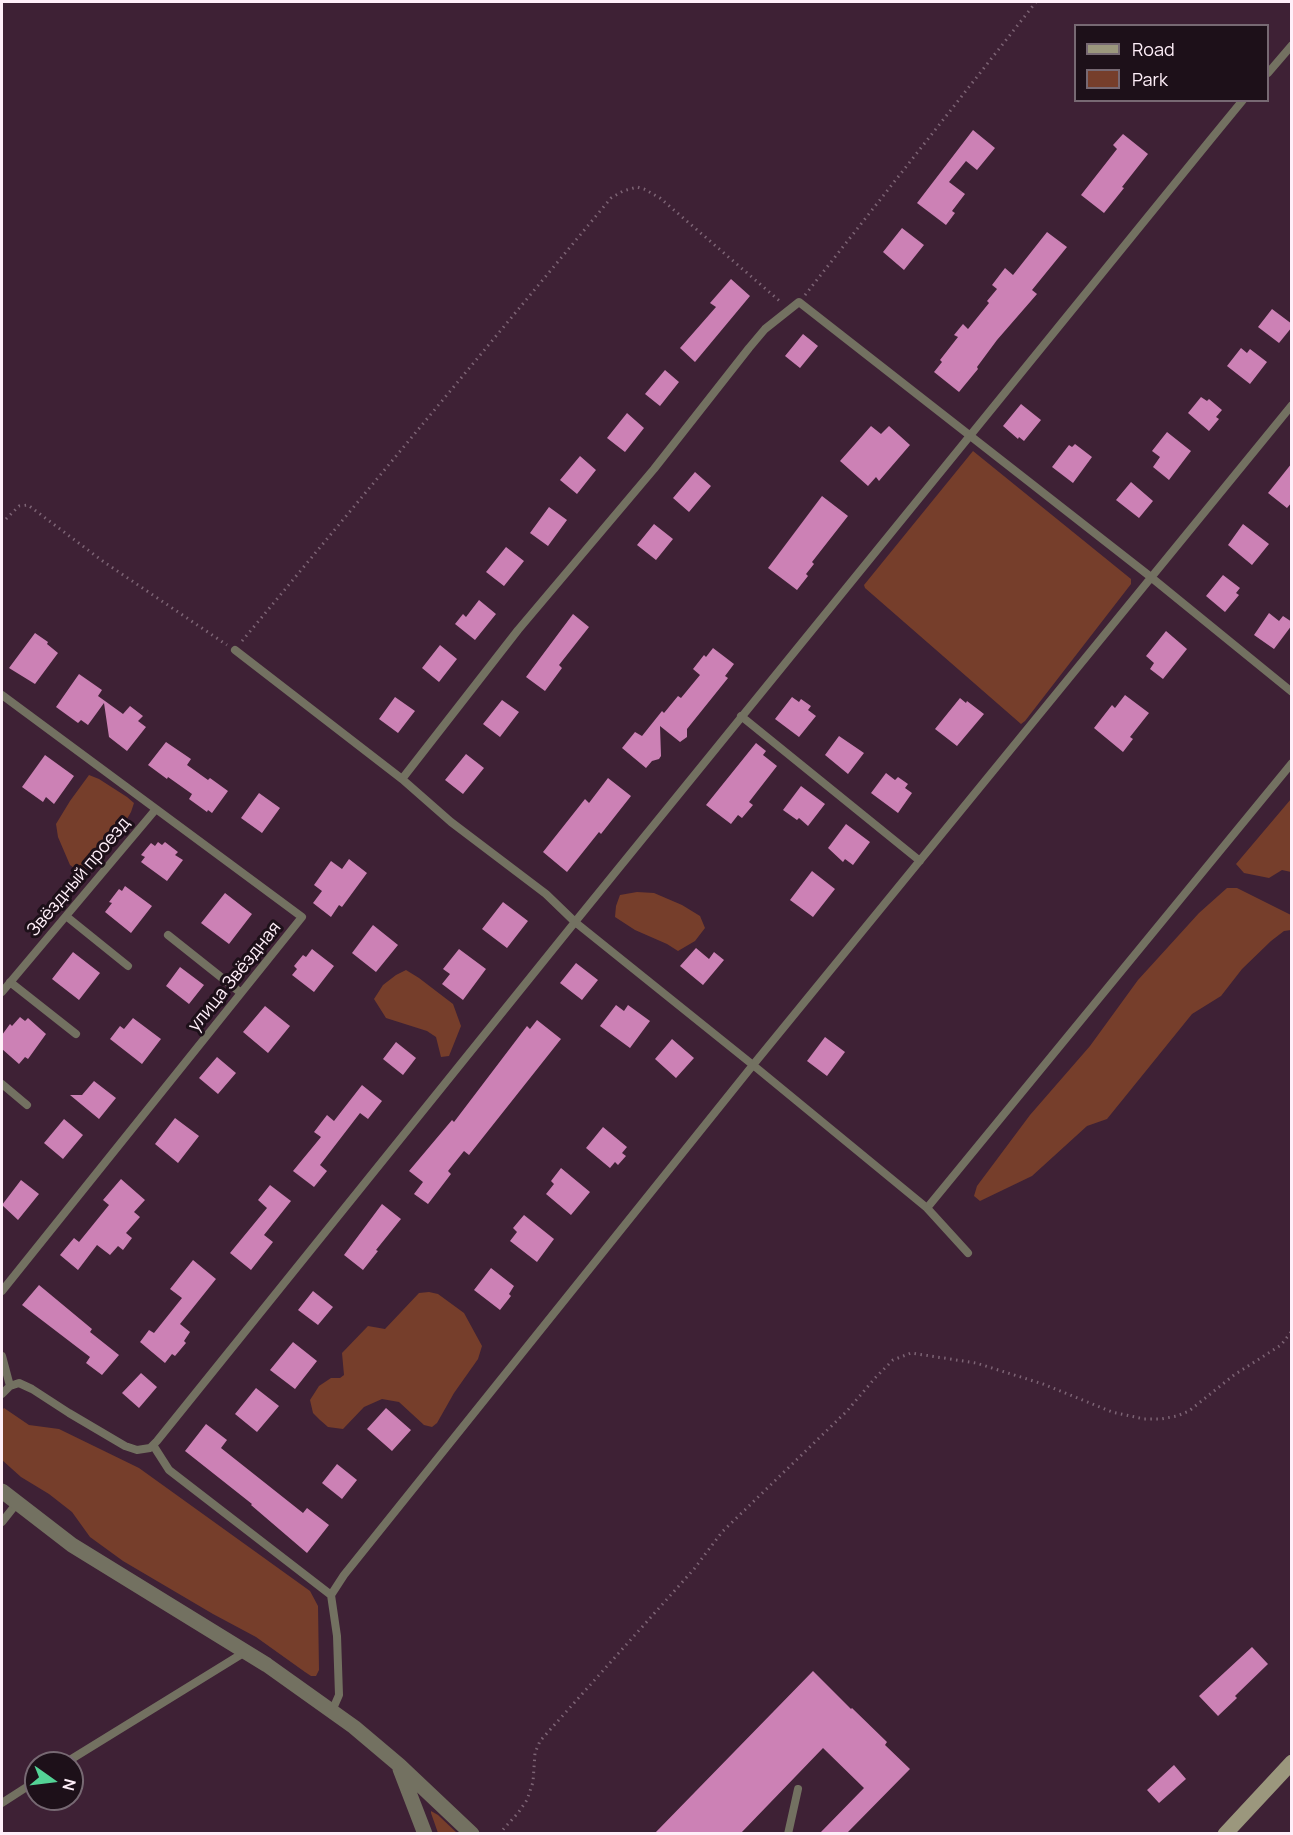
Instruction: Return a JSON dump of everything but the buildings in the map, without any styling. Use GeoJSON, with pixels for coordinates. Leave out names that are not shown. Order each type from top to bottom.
{"type":"FeatureCollection","features":[{"type":"Feature","properties":{"kind":"main road"},"geometry":{"type":"LineString","coordinates":[[1226,1833],[1292,1762]]}},
{"type":"Feature","properties":{"kind":"street"},"geometry":{"type":"LineString","coordinates":[[2,1491],[72,1545],[267,1665],[354,1726],[472,1833]]}},
{"type":"Feature","properties":{"kind":"street"},"geometry":{"type":"LineString","coordinates":[[399,1765],[425,1833]]}},
{"type":"Feature","properties":{"kind":"lane"},"geometry":{"type":"LineString","coordinates":[[1269,71],[1292,45]]}},
{"type":"Feature","properties":{"kind":"lane"},"geometry":{"type":"LineString","coordinates":[[2,1394],[10,1386],[19,1383],[125,1446],[137,1450],[150,1448],[153,1445],[741,716],[1242,102]]}},
{"type":"Feature","properties":{"kind":"lane"},"geometry":{"type":"LineString","coordinates":[[402,779],[518,630],[654,469],[749,348],[765,329],[799,302],[1151,578],[1292,692]]}},
{"type":"Feature","properties":{"kind":"lane"},"geometry":{"type":"LineString","coordinates":[[332,1711],[339,1695],[337,1636],[331,1595],[351,1566],[753,1065],[1292,405]]}},
{"type":"Feature","properties":{"kind":"lane"},"geometry":{"type":"LineString","coordinates":[[235,650],[402,779],[451,822],[546,894],[574,922],[927,1208],[968,1253]]}},
{"type":"Feature","properties":{"kind":"lane","name":"улица Звёздная"},"geometry":{"type":"LineString","coordinates":[[2,695],[302,917],[2,1291]]}},
{"type":"Feature","properties":{"kind":"lane"},"geometry":{"type":"LineString","coordinates":[[741,716],[920,861]]}},
{"type":"Feature","properties":{"kind":"lane"},"geometry":{"type":"LineString","coordinates":[[927,1208],[1292,763]]}},
{"type":"Feature","properties":{"kind":"lane","name":"Звёздный проезд"},"geometry":{"type":"LineString","coordinates":[[2,992],[156,809]]}},
{"type":"Feature","properties":{"kind":"lane"},"geometry":{"type":"LineString","coordinates":[[66,916],[128,966]]}},
{"type":"Feature","properties":{"kind":"lane"},"geometry":{"type":"LineString","coordinates":[[168,935],[241,993]]}},
{"type":"Feature","properties":{"kind":"lane"},"geometry":{"type":"LineString","coordinates":[[10,982],[76,1034]]}},
{"type":"Feature","properties":{"kind":"lane"},"geometry":{"type":"LineString","coordinates":[[2,1084],[27,1105]]}},
{"type":"Feature","properties":{"kind":"lane"},"geometry":{"type":"LineString","coordinates":[[2,1356],[10,1386]]}},
{"type":"Feature","properties":{"kind":"lane"},"geometry":{"type":"LineString","coordinates":[[153,1445],[169,1470],[331,1595]]}},
{"type":"Feature","properties":{"kind":"lane"},"geometry":{"type":"LineString","coordinates":[[2,1522],[17,1503]]}},
{"type":"Feature","properties":{"kind":"lane"},"geometry":{"type":"LineString","coordinates":[[84,1751],[245,1652]]}},
{"type":"Feature","properties":{"kind":"lane"},"geometry":{"type":"LineString","coordinates":[[2,1803],[24,1789]]}},
{"type":"Feature","properties":{"kind":"lane"},"geometry":{"type":"LineString","coordinates":[[788,1833],[798,1789]]}},
{"type":"Feature","properties":{"kind":"path"},"geometry":{"type":"LineString","coordinates":[[799,302],[1036,2]]}},
{"type":"Feature","properties":{"kind":"path"},"geometry":{"type":"LineString","coordinates":[[6,519],[19,506],[28,505],[104,562],[235,650],[604,207],[623,191],[644,189],[660,198],[790,310]]}},
{"type":"Feature","properties":{"kind":"path"},"geometry":{"type":"LineString","coordinates":[[499,1833],[527,1800],[533,1782],[535,1753],[544,1736],[694,1569],[722,1532],[847,1411],[893,1360],[911,1353],[976,1363],[1043,1384],[1112,1412],[1144,1419],[1161,1419],[1189,1411],[1234,1375],[1281,1346],[1292,1331]]}},
{"type":"Feature","properties":{"kind":"green space"},"geometry":{"type":"Polygon","coordinates":[[[973,451],[1131,579],[1131,584],[1021,724],[864,585],[973,451]]]}},
{"type":"Feature","properties":{"kind":"green space"},"geometry":{"type":"Polygon","coordinates":[[[89,775],[99,779],[134,803],[123,826],[88,870],[82,871],[70,865],[58,837],[56,824],[89,775]]]}},
{"type":"Feature","properties":{"kind":"green space"},"geometry":{"type":"Polygon","coordinates":[[[1291,799],[1291,872],[1282,870],[1269,878],[1244,873],[1236,864],[1291,799]]]}},
{"type":"Feature","properties":{"kind":"green space"},"geometry":{"type":"Polygon","coordinates":[[[1227,888],[1237,888],[1291,915],[1291,930],[1284,931],[1271,941],[1242,969],[1221,996],[1192,1014],[1107,1119],[1087,1126],[1032,1176],[980,1201],[974,1196],[977,1186],[1030,1115],[1090,1046],[1138,980],[1199,913],[1227,888]]]}},
{"type":"Feature","properties":{"kind":"green space"},"geometry":{"type":"Polygon","coordinates":[[[637,892],[654,893],[682,905],[700,916],[705,928],[695,941],[678,951],[635,930],[615,917],[620,895],[637,892]]]}},
{"type":"Feature","properties":{"kind":"green space"},"geometry":{"type":"Polygon","coordinates":[[[406,970],[453,1004],[461,1026],[449,1056],[441,1057],[436,1037],[427,1031],[386,1018],[374,999],[383,985],[406,970]]]}},
{"type":"Feature","properties":{"kind":"green space"},"geometry":{"type":"Polygon","coordinates":[[[419,1293],[438,1294],[464,1313],[482,1346],[478,1359],[454,1393],[437,1423],[432,1427],[424,1425],[399,1402],[382,1399],[364,1407],[343,1429],[328,1427],[313,1413],[310,1400],[319,1386],[331,1378],[340,1378],[344,1375],[342,1353],[368,1326],[385,1329],[419,1293]]]}},
{"type":"Feature","properties":{"kind":"green space"},"geometry":{"type":"Polygon","coordinates":[[[4,1408],[29,1425],[59,1429],[139,1468],[310,1591],[318,1606],[319,1670],[316,1676],[311,1676],[256,1637],[123,1561],[90,1537],[72,1512],[49,1494],[21,1477],[2,1460],[2,1410],[4,1408]]]}},
{"type":"Feature","properties":{"kind":"green space"},"geometry":{"type":"Polygon","coordinates":[[[431,1811],[438,1815],[457,1833],[438,1833],[431,1811]]]}}]}
